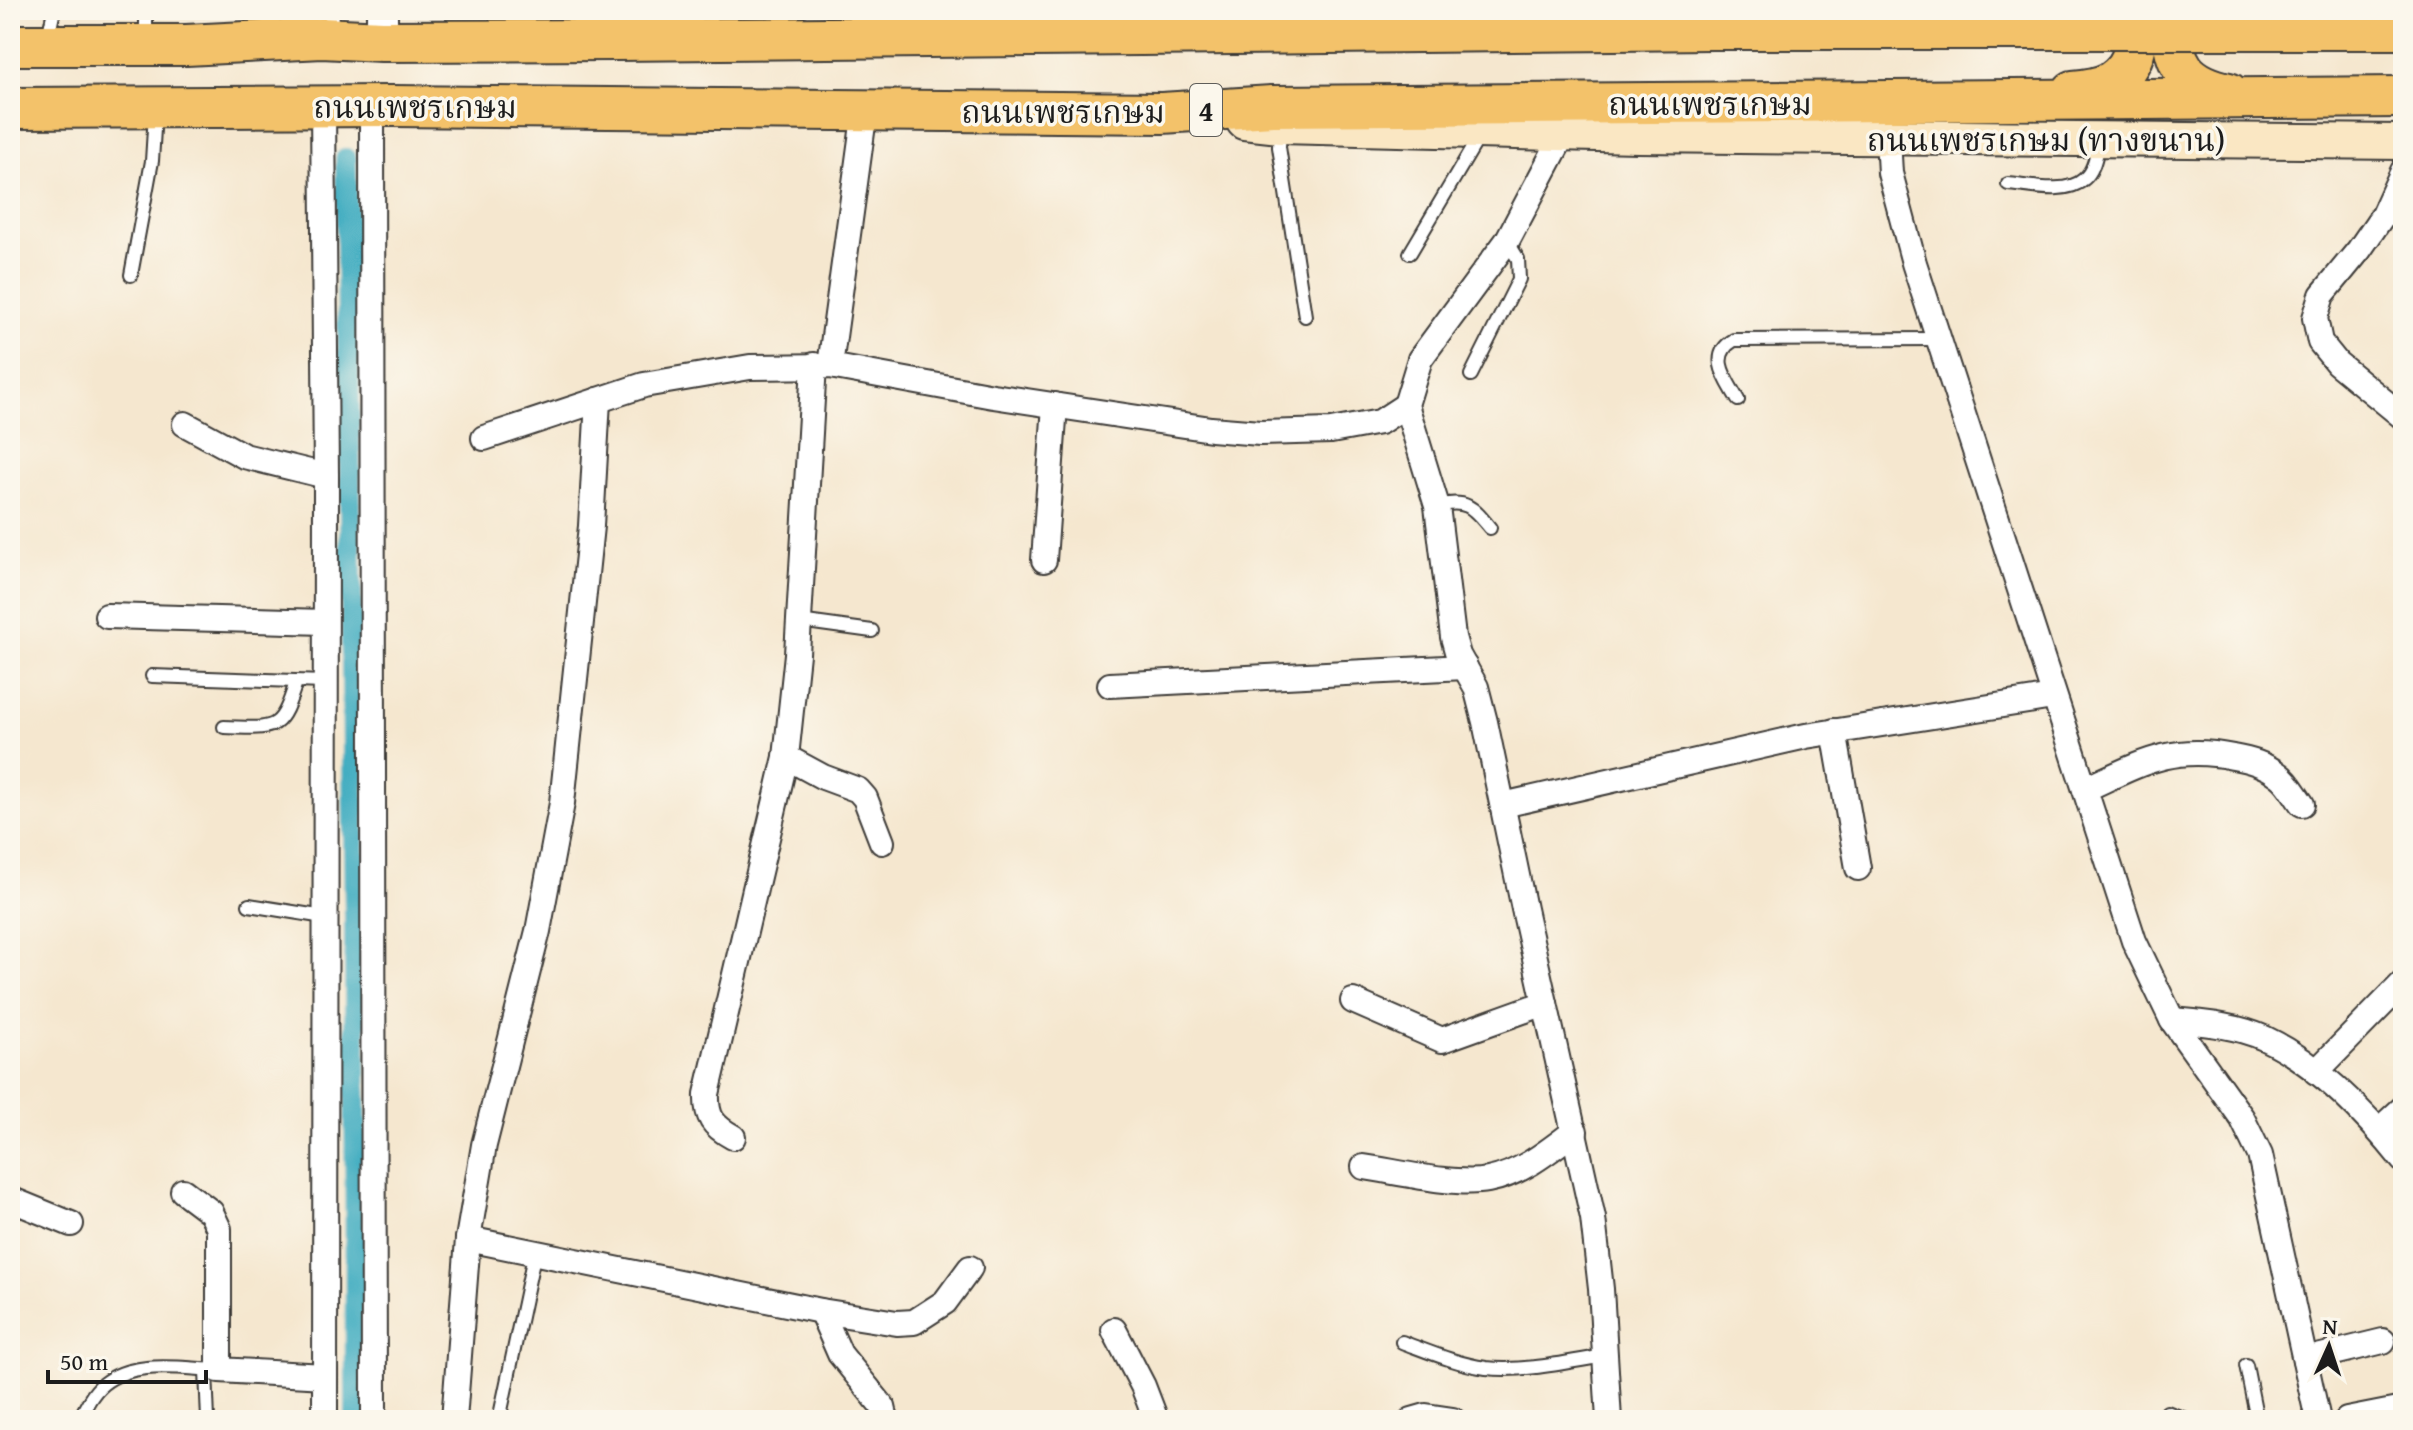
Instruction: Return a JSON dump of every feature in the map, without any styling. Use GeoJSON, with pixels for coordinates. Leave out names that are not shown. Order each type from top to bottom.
{"type":"FeatureCollection","features":[{"type":"Feature","properties":{"kind":"highway"},"geometry":{"type":"LineString","coordinates":[[615,25],[774,10]]}},
{"type":"Feature","properties":{"kind":"highway"},"geometry":{"type":"LineString","coordinates":[[2008,101],[2091,89],[2111,82],[2134,55],[2137,38],[2131,17],[2124,10]]}},
{"type":"Feature","properties":{"kind":"highway"},"geometry":{"type":"LineString","coordinates":[[2183,10],[2173,20],[2172,43],[2183,69],[2196,82],[2211,89],[2265,97]]}},
{"type":"Feature","properties":{"kind":"highway","name":"ถนนเพชรเกษม"},"geometry":{"type":"LineString","coordinates":[[37,33],[322,24],[615,25],[1140,35],[1728,29],[2403,29]]}},
{"type":"Feature","properties":{"kind":"highway","name":"ถนนเพชรเกษม"},"geometry":{"type":"LineString","coordinates":[[10,108],[323,105],[1162,113],[1272,106],[2403,97]]}},
{"type":"Feature","properties":{"kind":"main road","name":"ถนนเพชรเกษม (ทางขนาน)"},"geometry":{"type":"LineString","coordinates":[[1162,113],[1280,126],[1564,133],[2403,142]]}},
{"type":"Feature","properties":{"kind":"street"},"geometry":{"type":"LineString","coordinates":[[323,105],[326,476],[325,1420]]}},
{"type":"Feature","properties":{"kind":"street"},"geometry":{"type":"LineString","coordinates":[[372,107],[374,1420]]}},
{"type":"Feature","properties":{"kind":"street"},"geometry":{"type":"LineString","coordinates":[[733,1137],[717,1129],[709,1119],[707,1094],[786,757],[822,366],[865,110]]}},
{"type":"Feature","properties":{"kind":"street"},"geometry":{"type":"LineString","coordinates":[[1564,133],[1507,241],[1420,359],[1406,405],[1437,506],[1453,637],[1458,655],[1476,687],[1593,1218],[1609,1420]]}},
{"type":"Feature","properties":{"kind":"street"},"geometry":{"type":"LineString","coordinates":[[1888,138],[1890,173],[1914,263],[2134,941],[2172,1020],[2242,1118],[2260,1155],[2318,1420]]}},
{"type":"Feature","properties":{"kind":"street"},"geometry":{"type":"LineString","coordinates":[[2403,171],[2383,215],[2322,295],[2315,318],[2320,342],[2337,363],[2403,417]]}},
{"type":"Feature","properties":{"kind":"street"},"geometry":{"type":"LineString","coordinates":[[484,438],[644,385],[750,367],[822,366],[1211,429],[1285,434],[1331,431],[1380,422],[1406,405]]}},
{"type":"Feature","properties":{"kind":"street"},"geometry":{"type":"LineString","coordinates":[[454,1420],[468,1239],[484,1145],[538,931],[562,803],[591,526],[598,400]]}},
{"type":"Feature","properties":{"kind":"street"},"geometry":{"type":"LineString","coordinates":[[1044,560],[1055,405]]}},
{"type":"Feature","properties":{"kind":"street"},"geometry":{"type":"LineString","coordinates":[[185,424],[244,456],[326,476]]}},
{"type":"Feature","properties":{"kind":"street"},"geometry":{"type":"LineString","coordinates":[[107,616],[325,622]]}},
{"type":"Feature","properties":{"kind":"street"},"geometry":{"type":"LineString","coordinates":[[1110,685],[1465,667]]}},
{"type":"Feature","properties":{"kind":"street"},"geometry":{"type":"LineString","coordinates":[[1503,805],[1834,731],[2053,697]]}},
{"type":"Feature","properties":{"kind":"street"},"geometry":{"type":"LineString","coordinates":[[1834,731],[1858,868]]}},
{"type":"Feature","properties":{"kind":"street"},"geometry":{"type":"LineString","coordinates":[[2085,789],[2155,758],[2185,752],[2216,754],[2258,762],[2282,776],[2302,804]]}},
{"type":"Feature","properties":{"kind":"street"},"geometry":{"type":"LineString","coordinates":[[786,757],[823,777],[858,790],[865,798],[882,842]]}},
{"type":"Feature","properties":{"kind":"street"},"geometry":{"type":"LineString","coordinates":[[2316,1072],[2403,983]]}},
{"type":"Feature","properties":{"kind":"street"},"geometry":{"type":"LineString","coordinates":[[1353,1001],[1442,1040],[1545,1003]]}},
{"type":"Feature","properties":{"kind":"street"},"geometry":{"type":"LineString","coordinates":[[2172,1020],[2226,1026],[2263,1037],[2294,1055],[2379,1130],[2403,1160]]}},
{"type":"Feature","properties":{"kind":"street"},"geometry":{"type":"LineString","coordinates":[[2379,1130],[2403,1108]]}},
{"type":"Feature","properties":{"kind":"street"},"geometry":{"type":"LineString","coordinates":[[1364,1167],[1431,1177],[1488,1180],[1512,1172],[1547,1153],[1575,1131]]}},
{"type":"Feature","properties":{"kind":"street"},"geometry":{"type":"LineString","coordinates":[[183,1191],[211,1212],[219,1229],[212,1370],[325,1376]]}},
{"type":"Feature","properties":{"kind":"street"},"geometry":{"type":"LineString","coordinates":[[10,1199],[71,1224]]}},
{"type":"Feature","properties":{"kind":"street"},"geometry":{"type":"LineString","coordinates":[[468,1239],[821,1311],[897,1323],[914,1322],[945,1302],[970,1268]]}},
{"type":"Feature","properties":{"kind":"street"},"geometry":{"type":"LineString","coordinates":[[821,1311],[840,1354],[883,1407],[886,1420]]}},
{"type":"Feature","properties":{"kind":"street"},"geometry":{"type":"LineString","coordinates":[[1114,1330],[1143,1386],[1156,1420]]}},
{"type":"Feature","properties":{"kind":"street"},"geometry":{"type":"LineString","coordinates":[[2305,1360],[2383,1341]]}},
{"type":"Feature","properties":{"kind":"street"},"geometry":{"type":"LineString","coordinates":[[2347,1420],[2403,1409]]}},
{"type":"Feature","properties":{"kind":"street"},"geometry":{"type":"LineString","coordinates":[[1412,1420],[1426,1416],[1453,1420]]}},
{"type":"Feature","properties":{"kind":"lane"},"geometry":{"type":"LineString","coordinates":[[131,275],[152,161],[156,107]]}},
{"type":"Feature","properties":{"kind":"lane"},"geometry":{"type":"LineString","coordinates":[[1280,126],[1279,147],[1305,316]]}},
{"type":"Feature","properties":{"kind":"lane"},"geometry":{"type":"LineString","coordinates":[[1410,253],[1483,131]]}},
{"type":"Feature","properties":{"kind":"lane"},"geometry":{"type":"LineString","coordinates":[[2008,184],[2055,188],[2075,185],[2085,179],[2091,169],[2100,140]]}},
{"type":"Feature","properties":{"kind":"lane"},"geometry":{"type":"LineString","coordinates":[[1471,375],[1519,279],[1518,259],[1507,241]]}},
{"type":"Feature","properties":{"kind":"lane"},"geometry":{"type":"LineString","coordinates":[[1738,400],[1719,363],[1725,345],[1734,340],[1939,339]]}},
{"type":"Feature","properties":{"kind":"lane"},"geometry":{"type":"LineString","coordinates":[[1437,506],[1455,502],[1467,505],[1490,528]]}},
{"type":"Feature","properties":{"kind":"lane"},"geometry":{"type":"LineString","coordinates":[[799,621],[872,631]]}},
{"type":"Feature","properties":{"kind":"lane"},"geometry":{"type":"LineString","coordinates":[[152,676],[324,682]]}},
{"type":"Feature","properties":{"kind":"lane"},"geometry":{"type":"LineString","coordinates":[[224,727],[276,724],[287,712],[296,682]]}},
{"type":"Feature","properties":{"kind":"lane"},"geometry":{"type":"LineString","coordinates":[[249,905],[324,917]]}},
{"type":"Feature","properties":{"kind":"lane"},"geometry":{"type":"LineString","coordinates":[[499,1420],[535,1251]]}},
{"type":"Feature","properties":{"kind":"lane"},"geometry":{"type":"LineString","coordinates":[[1402,1342],[1446,1359],[1489,1368],[1552,1364],[1605,1356]]}},
{"type":"Feature","properties":{"kind":"lane"},"geometry":{"type":"LineString","coordinates":[[2246,1365],[2257,1420]]}},
{"type":"Feature","properties":{"kind":"lane"},"geometry":{"type":"LineString","coordinates":[[79,1420],[88,1402],[104,1383],[124,1373],[159,1367],[212,1370],[208,1420]]}},
{"type":"Feature","properties":{"kind":"lane"},"geometry":{"type":"LineString","coordinates":[[2167,1412],[2188,1420]]}},
{"type":"Feature","properties":{"kind":"waterway"},"geometry":{"type":"LineString","coordinates":[[346,159],[355,917],[356,1420]]}}]}
